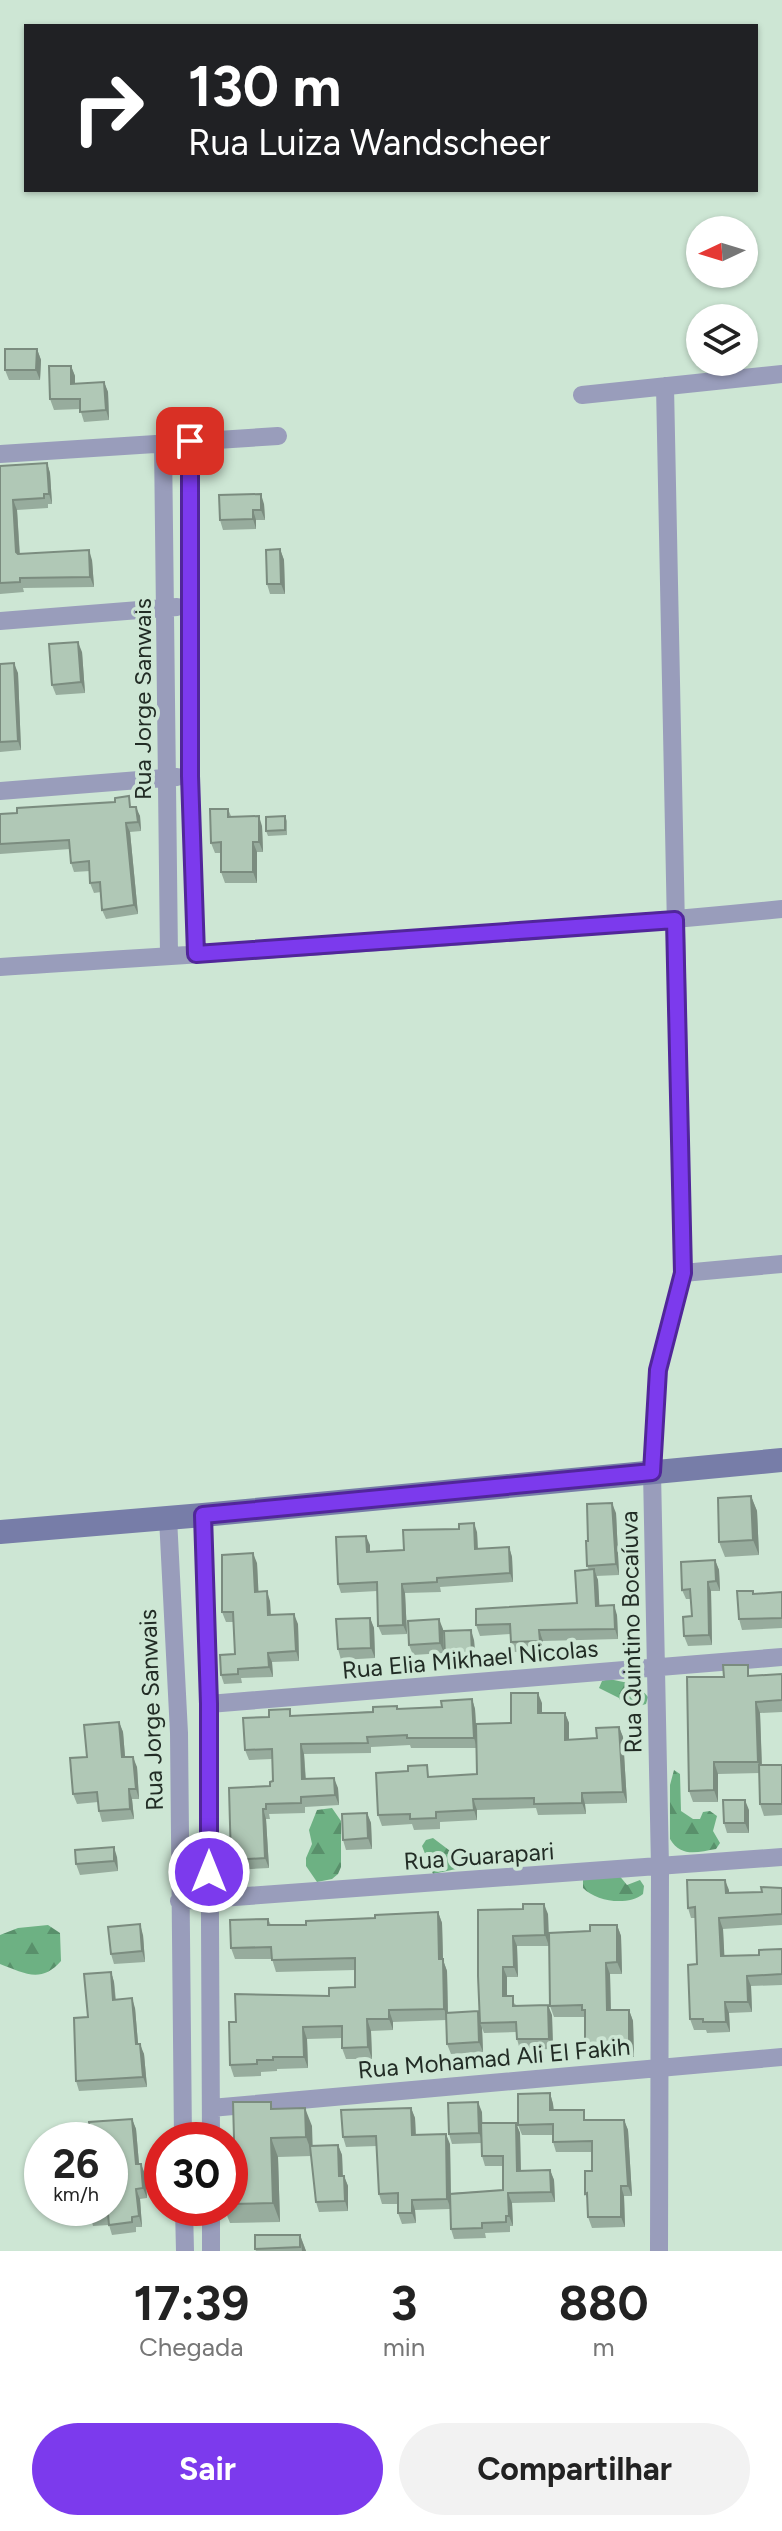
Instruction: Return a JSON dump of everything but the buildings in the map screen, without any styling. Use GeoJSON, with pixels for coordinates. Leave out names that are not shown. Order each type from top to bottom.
{"type":"FeatureCollection","features":[{"type":"Feature","properties":{"kind":"main road"},"geometry":{"type":"LineString","coordinates":[[0,1532],[782,1460]]}},
{"type":"Feature","properties":{"kind":"street"},"geometry":{"type":"LineString","coordinates":[[582,395],[782,374]]}},
{"type":"Feature","properties":{"kind":"street","name":"Rua Quintino Bocaíuva"},"geometry":{"type":"LineString","coordinates":[[659,2251],[660,1867],[652,1472],[658,1370],[683,1273],[665,386]]}},
{"type":"Feature","properties":{"kind":"street"},"geometry":{"type":"LineString","coordinates":[[0,454],[278,436]]}},
{"type":"Feature","properties":{"kind":"street","name":"Rua Jorge Sanwais"},"geometry":{"type":"LineString","coordinates":[[190,441],[190,776],[196,954]]}},
{"type":"Feature","properties":{"kind":"street","name":"Rua Jorge Sanwais"},"geometry":{"type":"LineString","coordinates":[[163,443],[169,956]]}},
{"type":"Feature","properties":{"kind":"street"},"geometry":{"type":"LineString","coordinates":[[0,621],[166,607],[190,608]]}},
{"type":"Feature","properties":{"kind":"street"},"geometry":{"type":"LineString","coordinates":[[0,791],[190,776]]}},
{"type":"Feature","properties":{"kind":"street"},"geometry":{"type":"LineString","coordinates":[[0,967],[675,920],[782,909]]}},
{"type":"Feature","properties":{"kind":"street"},"geometry":{"type":"LineString","coordinates":[[683,1273],[782,1264]]}},
{"type":"Feature","properties":{"kind":"street"},"geometry":{"type":"LineString","coordinates":[[203,1515],[209,1704],[211,2122]]}},
{"type":"Feature","properties":{"kind":"street","name":"Rua Jorge Sanwais"},"geometry":{"type":"LineString","coordinates":[[168,1518],[179,1733],[183,2122]]}},
{"type":"Feature","properties":{"kind":"street","name":"Rua Elia Mikhael Nicolas"},"geometry":{"type":"LineString","coordinates":[[209,1704],[782,1657]]}},
{"type":"Feature","properties":{"kind":"street","name":"Rua Guarapari"},"geometry":{"type":"LineString","coordinates":[[179,1901],[782,1857]]}},
{"type":"Feature","properties":{"kind":"street","name":"Rua Mohamad Ali El Fakih"},"geometry":{"type":"LineString","coordinates":[[211,2108],[782,2057]]}},
{"type":"Feature","properties":{"kind":"street"},"geometry":{"type":"LineString","coordinates":[[184,2226],[185,2251]]}},
{"type":"Feature","properties":{"kind":"street"},"geometry":{"type":"LineString","coordinates":[[211,2226],[211,2251]]}},
{"type":"Feature","properties":{"kind":"green space"},"geometry":{"type":"Polygon","coordinates":[[[609,1679],[638,1685],[648,1697],[646,1704],[632,1708],[599,1688],[602,1681],[609,1679]]]}},
{"type":"Feature","properties":{"kind":"green space"},"geometry":{"type":"Polygon","coordinates":[[[674,1770],[680,1774],[681,1811],[693,1819],[700,1819],[703,1812],[710,1811],[717,1816],[713,1831],[720,1843],[716,1849],[685,1851],[670,1839],[670,1785],[674,1770]]]}},
{"type":"Feature","properties":{"kind":"green space"},"geometry":{"type":"Polygon","coordinates":[[[332,1808],[341,1821],[341,1867],[332,1879],[317,1882],[306,1866],[312,1844],[309,1830],[317,1810],[332,1808]]]}},
{"type":"Feature","properties":{"kind":"green space"},"geometry":{"type":"Polygon","coordinates":[[[433,1838],[470,1866],[433,1874],[422,1846],[426,1840],[433,1838]]]}},
{"type":"Feature","properties":{"kind":"green space"},"geometry":{"type":"Polygon","coordinates":[[[618,1874],[627,1885],[640,1880],[644,1886],[643,1894],[629,1900],[613,1901],[596,1897],[583,1888],[583,1880],[618,1874]]]}},
{"type":"Feature","properties":{"kind":"green space"},"geometry":{"type":"Polygon","coordinates":[[[48,1925],[60,1933],[61,1961],[54,1968],[32,1974],[0,1964],[0,1935],[18,1928],[48,1925]]]}},
{"type":"Feature","properties":{"kind":"route"},"geometry":{"type":"LineString","coordinates":[[190,441],[190,776],[196,954],[675,920],[683,1273],[658,1370],[652,1472],[203,1515],[209,1704],[209,1872]]}}]}
